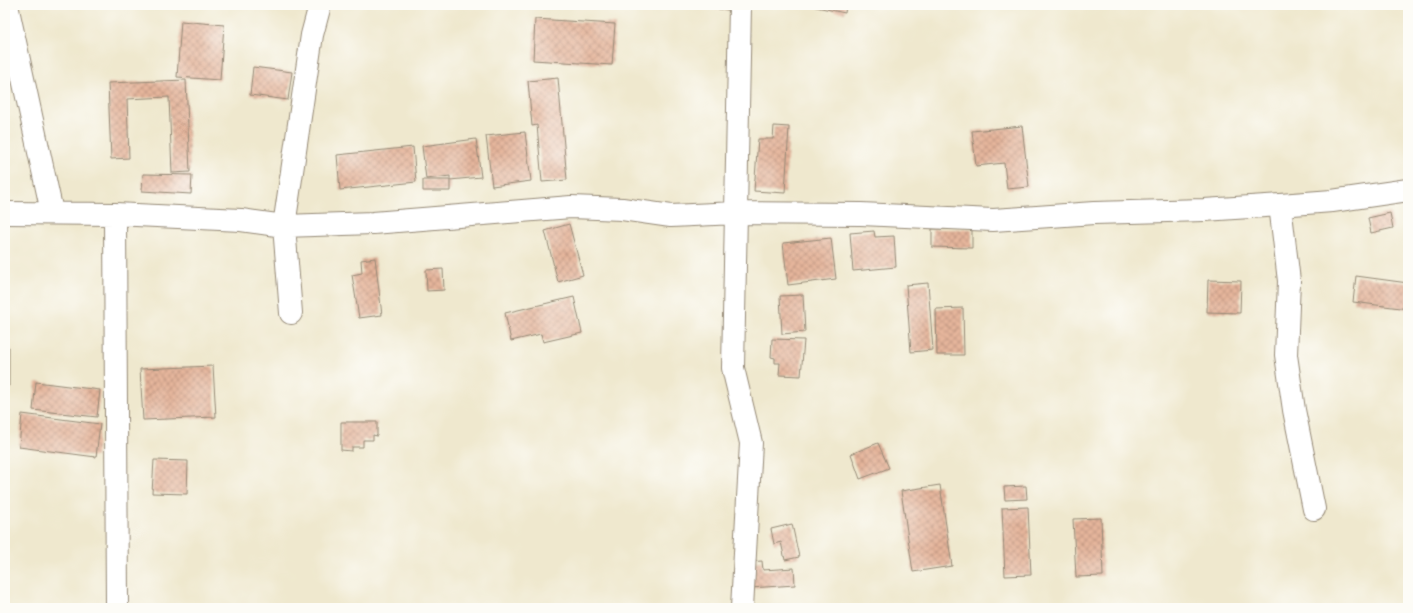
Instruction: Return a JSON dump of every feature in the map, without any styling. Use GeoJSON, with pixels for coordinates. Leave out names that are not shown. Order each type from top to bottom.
{"type":"FeatureCollection","features":[{"type":"Feature","properties":{"kind":"street"},"geometry":{"type":"LineString","coordinates":[[7,5],[52,212]]}},
{"type":"Feature","properties":{"kind":"street"},"geometry":{"type":"LineString","coordinates":[[291,313],[284,226],[312,35],[320,5]]}},
{"type":"Feature","properties":{"kind":"street"},"geometry":{"type":"LineString","coordinates":[[740,5],[733,368],[751,443],[742,608]]}},
{"type":"Feature","properties":{"kind":"street"},"geometry":{"type":"LineString","coordinates":[[5,213],[52,212],[115,214],[241,220],[284,226],[373,223],[570,207],[622,209],[671,216],[736,213],[861,214],[993,220],[1094,213],[1204,210],[1280,205],[1332,201],[1408,190]]}},
{"type":"Feature","properties":{"kind":"street"},"geometry":{"type":"LineString","coordinates":[[1280,205],[1289,281],[1286,355],[1294,410],[1314,509]]}},
{"type":"Feature","properties":{"kind":"street"},"geometry":{"type":"LineString","coordinates":[[115,214],[117,608]]}},
{"type":"Feature","properties":{"kind":"building"},"geometry":{"type":"Polygon","coordinates":[[[690,5],[729,5],[728,10],[690,5]]]}},
{"type":"Feature","properties":{"kind":"building"},"geometry":{"type":"Polygon","coordinates":[[[807,5],[846,5],[845,13],[807,5]]]}},
{"type":"Feature","properties":{"kind":"building"},"geometry":{"type":"Polygon","coordinates":[[[535,19],[615,24],[612,65],[533,60],[535,19]]]}},
{"type":"Feature","properties":{"kind":"building"},"geometry":{"type":"Polygon","coordinates":[[[181,21],[224,25],[220,80],[177,77],[181,21]]]}},
{"type":"Feature","properties":{"kind":"building"},"geometry":{"type":"Polygon","coordinates":[[[253,67],[292,72],[288,100],[250,95],[253,67]]]}},
{"type":"Feature","properties":{"kind":"building"},"geometry":{"type":"Polygon","coordinates":[[[558,78],[567,180],[542,182],[537,125],[532,126],[528,81],[558,78]]]}},
{"type":"Feature","properties":{"kind":"building"},"geometry":{"type":"Polygon","coordinates":[[[186,80],[190,172],[172,173],[169,97],[127,99],[129,158],[111,159],[108,83],[186,80]]]}},
{"type":"Feature","properties":{"kind":"building"},"geometry":{"type":"Polygon","coordinates":[[[774,126],[789,127],[785,193],[754,191],[758,139],[773,139],[774,126]]]}},
{"type":"Feature","properties":{"kind":"building"},"geometry":{"type":"Polygon","coordinates":[[[1022,126],[1029,187],[1007,189],[1004,163],[976,166],[972,131],[1022,126]]]}},
{"type":"Feature","properties":{"kind":"building"},"geometry":{"type":"Polygon","coordinates":[[[525,132],[531,181],[492,186],[486,136],[525,132]]]}},
{"type":"Feature","properties":{"kind":"building"},"geometry":{"type":"Polygon","coordinates":[[[476,139],[481,177],[450,180],[450,176],[426,179],[422,146],[476,139]]]}},
{"type":"Feature","properties":{"kind":"building"},"geometry":{"type":"Polygon","coordinates":[[[413,147],[416,182],[340,190],[337,155],[413,147]]]}},
{"type":"Feature","properties":{"kind":"building"},"geometry":{"type":"Polygon","coordinates":[[[143,174],[192,175],[191,194],[142,191],[143,174]]]}},
{"type":"Feature","properties":{"kind":"building"},"geometry":{"type":"Polygon","coordinates":[[[423,180],[450,180],[450,191],[423,191],[423,180]]]}},
{"type":"Feature","properties":{"kind":"building"},"geometry":{"type":"Polygon","coordinates":[[[1390,213],[1393,228],[1371,233],[1368,218],[1390,213]]]}},
{"type":"Feature","properties":{"kind":"building"},"geometry":{"type":"Polygon","coordinates":[[[569,224],[583,275],[558,282],[545,231],[569,224]]]}},
{"type":"Feature","properties":{"kind":"building"},"geometry":{"type":"Polygon","coordinates":[[[932,229],[972,229],[972,248],[932,247],[932,229]]]}},
{"type":"Feature","properties":{"kind":"building"},"geometry":{"type":"Polygon","coordinates":[[[874,231],[875,237],[894,236],[896,267],[853,271],[850,233],[874,231]]]}},
{"type":"Feature","properties":{"kind":"building"},"geometry":{"type":"Polygon","coordinates":[[[831,238],[836,279],[788,285],[783,243],[831,238]]]}},
{"type":"Feature","properties":{"kind":"building"},"geometry":{"type":"Polygon","coordinates":[[[375,258],[382,315],[359,318],[352,275],[362,273],[361,260],[375,258]]]}},
{"type":"Feature","properties":{"kind":"building"},"geometry":{"type":"Polygon","coordinates":[[[443,269],[444,290],[427,291],[426,270],[443,269]]]}},
{"type":"Feature","properties":{"kind":"building"},"geometry":{"type":"Polygon","coordinates":[[[1356,276],[1408,283],[1408,309],[1353,302],[1356,276]]]}},
{"type":"Feature","properties":{"kind":"building"},"geometry":{"type":"Polygon","coordinates":[[[1208,280],[1241,281],[1240,313],[1207,312],[1208,280]]]}},
{"type":"Feature","properties":{"kind":"building"},"geometry":{"type":"Polygon","coordinates":[[[928,283],[933,350],[911,352],[906,285],[928,283]]]}},
{"type":"Feature","properties":{"kind":"building"},"geometry":{"type":"Polygon","coordinates":[[[803,295],[805,332],[782,334],[780,296],[803,295]]]}},
{"type":"Feature","properties":{"kind":"building"},"geometry":{"type":"Polygon","coordinates":[[[574,297],[582,333],[543,342],[541,334],[511,341],[505,313],[574,297]]]}},
{"type":"Feature","properties":{"kind":"building"},"geometry":{"type":"Polygon","coordinates":[[[963,308],[964,355],[937,355],[936,309],[963,308]]]}},
{"type":"Feature","properties":{"kind":"building"},"geometry":{"type":"Polygon","coordinates":[[[772,339],[804,340],[801,376],[779,375],[780,363],[775,363],[775,358],[771,357],[772,339]]]}},
{"type":"Feature","properties":{"kind":"building"},"geometry":{"type":"Polygon","coordinates":[[[5,347],[9,347],[9,386],[5,386],[5,347]]]}},
{"type":"Feature","properties":{"kind":"building"},"geometry":{"type":"Polygon","coordinates":[[[213,366],[216,417],[143,420],[140,369],[213,366]]]}},
{"type":"Feature","properties":{"kind":"building"},"geometry":{"type":"Polygon","coordinates":[[[36,382],[100,390],[97,417],[33,410],[36,382]]]}},
{"type":"Feature","properties":{"kind":"building"},"geometry":{"type":"Polygon","coordinates":[[[22,414],[100,424],[96,457],[19,447],[22,414]]]}},
{"type":"Feature","properties":{"kind":"building"},"geometry":{"type":"Polygon","coordinates":[[[341,422],[377,422],[377,436],[373,435],[373,440],[363,440],[363,447],[352,447],[352,451],[341,450],[341,422]]]}},
{"type":"Feature","properties":{"kind":"building"},"geometry":{"type":"Polygon","coordinates":[[[878,443],[889,468],[860,479],[851,454],[878,443]]]}},
{"type":"Feature","properties":{"kind":"building"},"geometry":{"type":"Polygon","coordinates":[[[154,460],[188,461],[187,494],[152,493],[154,460]]]}},
{"type":"Feature","properties":{"kind":"building"},"geometry":{"type":"Polygon","coordinates":[[[940,485],[952,566],[913,572],[901,491],[940,485]]]}},
{"type":"Feature","properties":{"kind":"building"},"geometry":{"type":"Polygon","coordinates":[[[1026,486],[1027,499],[1005,500],[1004,487],[1026,486]]]}},
{"type":"Feature","properties":{"kind":"building"},"geometry":{"type":"Polygon","coordinates":[[[1028,507],[1031,575],[1005,576],[1002,508],[1028,507]]]}},
{"type":"Feature","properties":{"kind":"building"},"geometry":{"type":"Polygon","coordinates":[[[1101,518],[1103,576],[1076,577],[1073,519],[1101,518]]]}},
{"type":"Feature","properties":{"kind":"building"},"geometry":{"type":"Polygon","coordinates":[[[792,524],[799,557],[785,560],[781,542],[774,544],[771,529],[792,524]]]}},
{"type":"Feature","properties":{"kind":"building"},"geometry":{"type":"Polygon","coordinates":[[[762,561],[763,570],[794,568],[795,585],[750,588],[748,562],[762,561]]]}}]}
